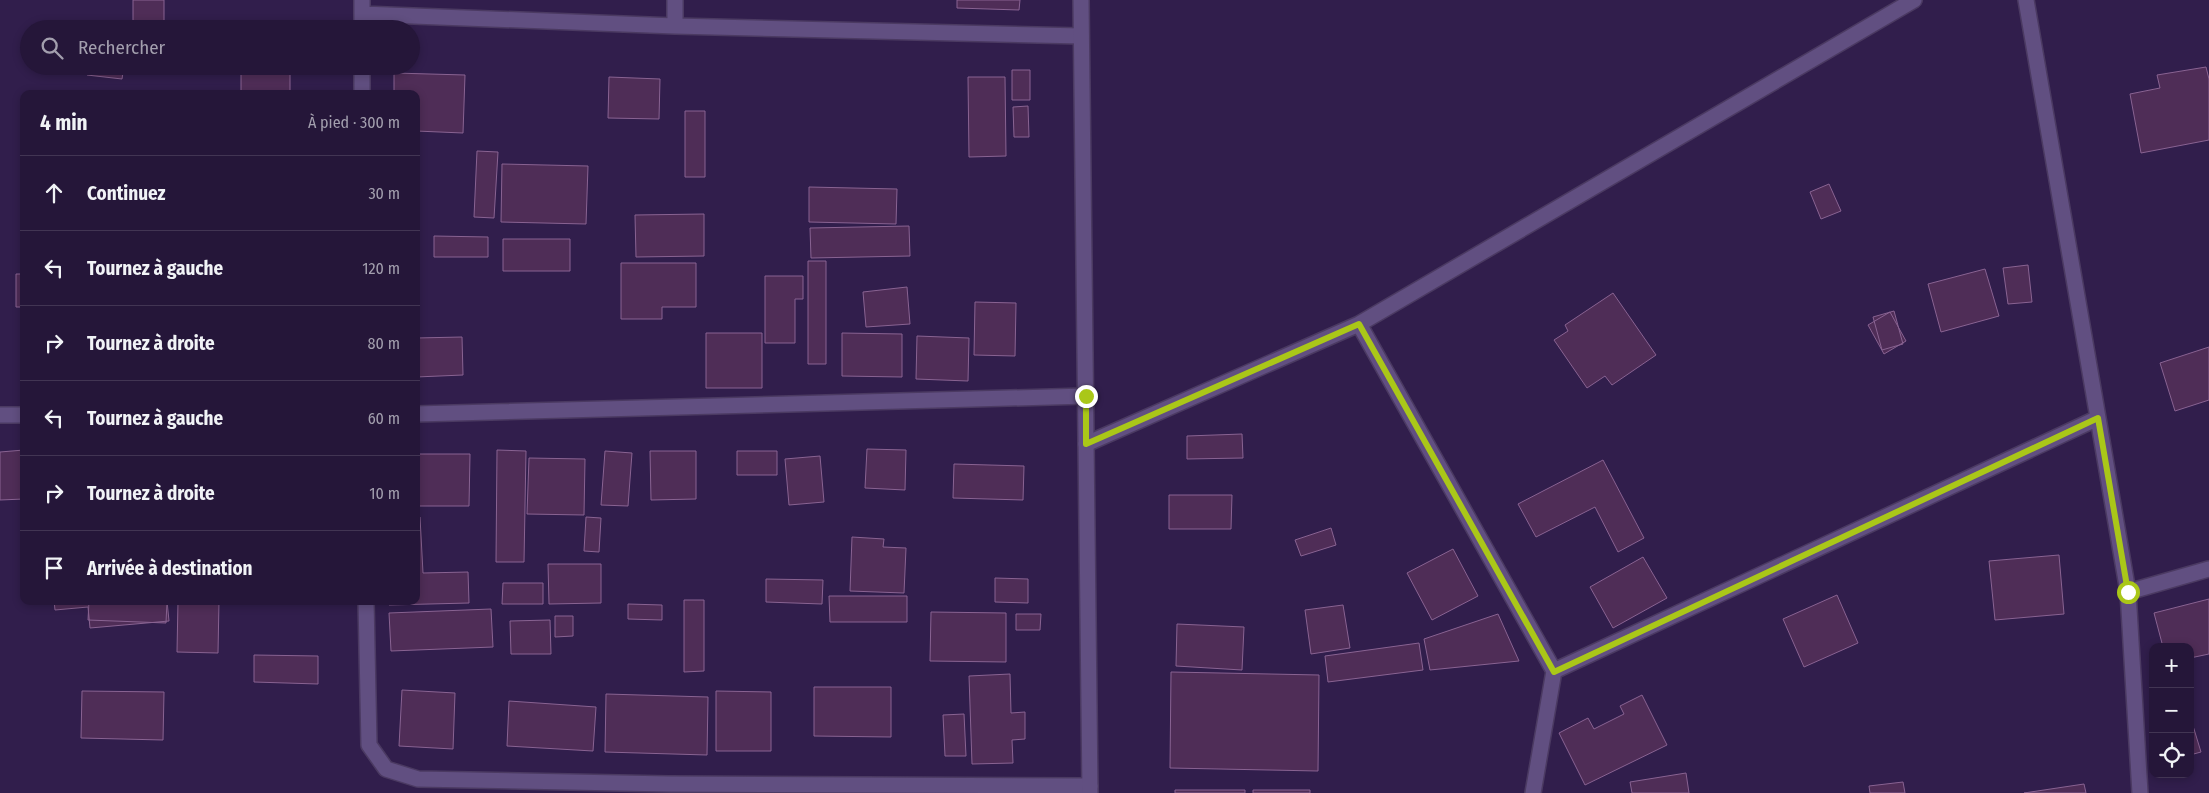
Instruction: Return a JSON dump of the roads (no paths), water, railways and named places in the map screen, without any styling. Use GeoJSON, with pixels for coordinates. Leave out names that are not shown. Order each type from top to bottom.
{"type":"FeatureCollection","features":[{"type":"Feature","properties":{"kind":"street"},"geometry":{"type":"LineString","coordinates":[[675,0],[675,26]]}},
{"type":"Feature","properties":{"kind":"street"},"geometry":{"type":"LineString","coordinates":[[366,605],[369,745],[386,769],[418,778],[669,788],[1090,790],[1081,0]]}},
{"type":"Feature","properties":{"kind":"street"},"geometry":{"type":"LineString","coordinates":[[1086,444],[1359,324],[1914,0]]}},
{"type":"Feature","properties":{"kind":"street"},"geometry":{"type":"LineString","coordinates":[[2026,0],[2128,592],[2140,793]]}},
{"type":"Feature","properties":{"kind":"street"},"geometry":{"type":"LineString","coordinates":[[362,14],[675,26],[1081,36]]}},
{"type":"Feature","properties":{"kind":"street"},"geometry":{"type":"LineString","coordinates":[[362,75],[362,90]]}},
{"type":"Feature","properties":{"kind":"street"},"geometry":{"type":"LineString","coordinates":[[1359,324],[1554,672],[1533,793]]}},
{"type":"Feature","properties":{"kind":"street"},"geometry":{"type":"LineString","coordinates":[[420,414],[1086,396]]}},
{"type":"Feature","properties":{"kind":"street"},"geometry":{"type":"LineString","coordinates":[[0,415],[20,415]]}},
{"type":"Feature","properties":{"kind":"street"},"geometry":{"type":"LineString","coordinates":[[1554,672],[2098,418]]}},
{"type":"Feature","properties":{"kind":"street"},"geometry":{"type":"LineString","coordinates":[[2128,592],[2209,569]]}}]}
